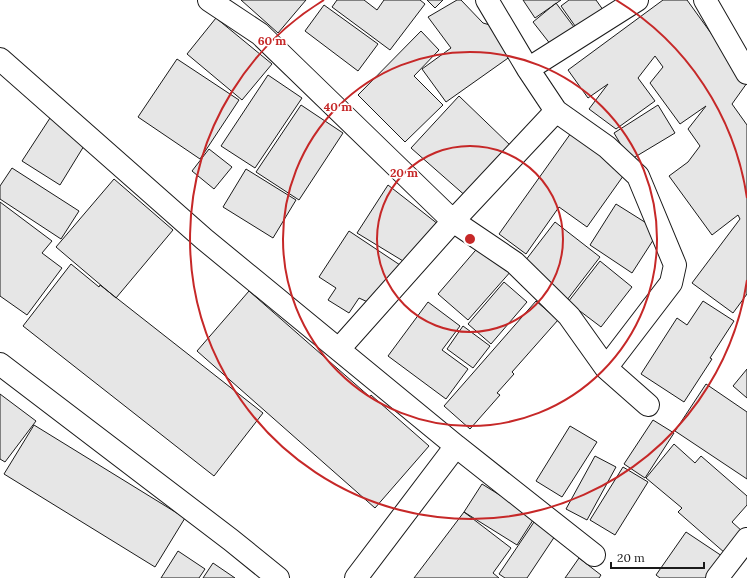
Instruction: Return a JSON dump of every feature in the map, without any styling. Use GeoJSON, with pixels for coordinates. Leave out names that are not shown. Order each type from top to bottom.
{"type":"FeatureCollection","features":[{"type":"Feature","properties":{"kind":"street"},"geometry":{"type":"LineString","coordinates":[[210,0],[260,34],[453,221],[515,263],[568,316],[606,368],[648,405]]}},
{"type":"Feature","properties":{"kind":"street"},"geometry":{"type":"LineString","coordinates":[[487,0],[528,69],[556,111],[607,147],[638,176],[675,265],[671,283],[606,368]]}},
{"type":"Feature","properties":{"kind":"street"},"geometry":{"type":"LineString","coordinates":[[528,69],[638,0]]}},
{"type":"Feature","properties":{"kind":"street"},"geometry":{"type":"LineString","coordinates":[[706,0],[747,73]]}},
{"type":"Feature","properties":{"kind":"street"},"geometry":{"type":"LineString","coordinates":[[0,59],[204,239],[456,446],[594,555]]}},
{"type":"Feature","properties":{"kind":"street"},"geometry":{"type":"LineString","coordinates":[[339,349],[453,221],[556,111]]}},
{"type":"Feature","properties":{"kind":"street"},"geometry":{"type":"LineString","coordinates":[[0,364],[278,578]]}},
{"type":"Feature","properties":{"kind":"street"},"geometry":{"type":"LineString","coordinates":[[356,578],[456,446]]}},
{"type":"Feature","properties":{"kind":"street"},"geometry":{"type":"LineString","coordinates":[[718,578],[747,539]]}},
{"type":"Feature","properties":{"kind":"building"},"geometry":{"type":"Polygon","coordinates":[[[241,0],[306,0],[278,33],[241,0]]]}},
{"type":"Feature","properties":{"kind":"building"},"geometry":{"type":"Polygon","coordinates":[[[337,0],[364,0],[377,10],[384,0],[420,0],[425,4],[390,50],[332,7],[337,0]]]}},
{"type":"Feature","properties":{"kind":"building"},"geometry":{"type":"Polygon","coordinates":[[[427,0],[443,0],[435,8],[427,0]]]}},
{"type":"Feature","properties":{"kind":"building"},"geometry":{"type":"Polygon","coordinates":[[[457,0],[461,0],[483,23],[490,25],[511,56],[446,102],[422,69],[451,48],[428,17],[457,0]]]}},
{"type":"Feature","properties":{"kind":"building"},"geometry":{"type":"Polygon","coordinates":[[[523,0],[561,0],[535,18],[523,0]]]}},
{"type":"Feature","properties":{"kind":"building"},"geometry":{"type":"Polygon","coordinates":[[[569,0],[596,0],[606,14],[580,33],[561,6],[569,0]]]}},
{"type":"Feature","properties":{"kind":"building"},"geometry":{"type":"Polygon","coordinates":[[[663,0],[687,0],[747,83],[732,104],[747,125],[747,294],[733,313],[692,283],[740,219],[738,215],[712,235],[669,176],[688,162],[700,146],[688,129],[706,106],[680,124],[650,83],[663,67],[655,56],[638,78],[655,101],[616,129],[589,109],[608,84],[588,98],[568,70],[663,0]]]}},
{"type":"Feature","properties":{"kind":"building"},"geometry":{"type":"Polygon","coordinates":[[[556,3],[574,27],[551,45],[533,22],[556,3]]]}},
{"type":"Feature","properties":{"kind":"building"},"geometry":{"type":"Polygon","coordinates":[[[324,5],[378,44],[358,71],[305,31],[324,5]]]}},
{"type":"Feature","properties":{"kind":"building"},"geometry":{"type":"Polygon","coordinates":[[[216,18],[272,64],[242,100],[187,54],[216,18]]]}},
{"type":"Feature","properties":{"kind":"building"},"geometry":{"type":"Polygon","coordinates":[[[421,31],[439,50],[414,76],[443,105],[405,142],[358,95],[421,31]]]}},
{"type":"Feature","properties":{"kind":"building"},"geometry":{"type":"Polygon","coordinates":[[[177,59],[239,100],[200,159],[138,117],[177,59]]]}},
{"type":"Feature","properties":{"kind":"building"},"geometry":{"type":"Polygon","coordinates":[[[268,75],[302,98],[255,168],[221,146],[268,75]]]}},
{"type":"Feature","properties":{"kind":"building"},"geometry":{"type":"Polygon","coordinates":[[[459,96],[512,147],[468,198],[411,148],[459,96]]]}},
{"type":"Feature","properties":{"kind":"building"},"geometry":{"type":"Polygon","coordinates":[[[301,105],[343,133],[299,200],[256,172],[301,105]]]}},
{"type":"Feature","properties":{"kind":"building"},"geometry":{"type":"Polygon","coordinates":[[[658,105],[675,133],[630,160],[614,133],[658,105]]]}},
{"type":"Feature","properties":{"kind":"building"},"geometry":{"type":"Polygon","coordinates":[[[50,118],[87,141],[60,185],[22,161],[50,118]]]}},
{"type":"Feature","properties":{"kind":"building"},"geometry":{"type":"Polygon","coordinates":[[[571,133],[626,172],[587,227],[559,207],[526,254],[499,234],[571,133]]]}},
{"type":"Feature","properties":{"kind":"building"},"geometry":{"type":"Polygon","coordinates":[[[209,149],[232,167],[214,189],[192,171],[209,149]]]}},
{"type":"Feature","properties":{"kind":"building"},"geometry":{"type":"Polygon","coordinates":[[[12,168],[79,211],[61,239],[0,199],[0,186],[12,168]]]}},
{"type":"Feature","properties":{"kind":"building"},"geometry":{"type":"Polygon","coordinates":[[[246,169],[296,200],[273,238],[223,207],[246,169]]]}},
{"type":"Feature","properties":{"kind":"building"},"geometry":{"type":"Polygon","coordinates":[[[114,179],[173,230],[116,298],[56,247],[114,179]]]}},
{"type":"Feature","properties":{"kind":"building"},"geometry":{"type":"Polygon","coordinates":[[[388,185],[443,228],[408,264],[357,233],[388,185]]]}},
{"type":"Feature","properties":{"kind":"building"},"geometry":{"type":"Polygon","coordinates":[[[0,202],[52,241],[42,253],[62,268],[27,315],[0,296],[0,202]]]}},
{"type":"Feature","properties":{"kind":"building"},"geometry":{"type":"Polygon","coordinates":[[[616,204],[659,231],[632,273],[590,245],[616,204]]]}},
{"type":"Feature","properties":{"kind":"building"},"geometry":{"type":"Polygon","coordinates":[[[555,222],[600,257],[567,300],[522,265],[555,222]]]}},
{"type":"Feature","properties":{"kind":"building"},"geometry":{"type":"Polygon","coordinates":[[[349,231],[403,267],[372,304],[359,298],[349,313],[328,300],[336,288],[319,277],[349,231]]]}},
{"type":"Feature","properties":{"kind":"building"},"geometry":{"type":"Polygon","coordinates":[[[481,244],[512,270],[468,320],[438,294],[481,244]]]}},
{"type":"Feature","properties":{"kind":"building"},"geometry":{"type":"Polygon","coordinates":[[[600,261],[632,287],[601,327],[568,302],[600,261]]]}},
{"type":"Feature","properties":{"kind":"building"},"geometry":{"type":"Polygon","coordinates":[[[71,264],[263,413],[214,476],[23,326],[71,264]]]}},
{"type":"Feature","properties":{"kind":"building"},"geometry":{"type":"Polygon","coordinates":[[[504,282],[527,302],[491,344],[468,324],[504,282]]]}},
{"type":"Feature","properties":{"kind":"building"},"geometry":{"type":"Polygon","coordinates":[[[249,291],[370,397],[371,395],[429,446],[375,508],[197,351],[249,291]]]}},
{"type":"Feature","properties":{"kind":"building"},"geometry":{"type":"Polygon","coordinates":[[[536,301],[558,320],[512,372],[514,374],[497,393],[500,395],[470,429],[444,406],[536,301]]]}},
{"type":"Feature","properties":{"kind":"building"},"geometry":{"type":"Polygon","coordinates":[[[703,301],[734,321],[710,358],[712,359],[684,402],[641,374],[677,318],[687,325],[703,301]]]}},
{"type":"Feature","properties":{"kind":"building"},"geometry":{"type":"Polygon","coordinates":[[[428,302],[460,326],[442,350],[468,369],[446,399],[388,356],[428,302]]]}},
{"type":"Feature","properties":{"kind":"building"},"geometry":{"type":"Polygon","coordinates":[[[463,326],[490,346],[473,368],[447,349],[463,326]]]}},
{"type":"Feature","properties":{"kind":"building"},"geometry":{"type":"Polygon","coordinates":[[[747,369],[747,398],[733,386],[747,369]]]}},
{"type":"Feature","properties":{"kind":"building"},"geometry":{"type":"Polygon","coordinates":[[[706,384],[747,412],[747,479],[675,431],[706,384]]]}},
{"type":"Feature","properties":{"kind":"building"},"geometry":{"type":"Polygon","coordinates":[[[0,394],[36,421],[5,462],[0,459],[0,394]]]}},
{"type":"Feature","properties":{"kind":"building"},"geometry":{"type":"Polygon","coordinates":[[[653,420],[674,433],[645,478],[624,464],[653,420]]]}},
{"type":"Feature","properties":{"kind":"building"},"geometry":{"type":"Polygon","coordinates":[[[34,425],[185,518],[155,567],[4,474],[34,425]]]}},
{"type":"Feature","properties":{"kind":"building"},"geometry":{"type":"Polygon","coordinates":[[[570,426],[597,442],[562,497],[536,481],[570,426]]]}},
{"type":"Feature","properties":{"kind":"building"},"geometry":{"type":"Polygon","coordinates":[[[674,444],[695,463],[701,456],[747,496],[747,505],[732,522],[743,532],[725,553],[678,512],[682,508],[646,478],[674,444]]]}},
{"type":"Feature","properties":{"kind":"building"},"geometry":{"type":"Polygon","coordinates":[[[595,456],[616,467],[587,520],[566,509],[595,456]]]}},
{"type":"Feature","properties":{"kind":"building"},"geometry":{"type":"Polygon","coordinates":[[[623,467],[648,482],[615,535],[590,520],[623,467]]]}},
{"type":"Feature","properties":{"kind":"building"},"geometry":{"type":"Polygon","coordinates":[[[482,484],[535,517],[517,545],[464,512],[482,484]]]}},
{"type":"Feature","properties":{"kind":"building"},"geometry":{"type":"Polygon","coordinates":[[[464,512],[511,548],[493,573],[499,578],[414,578],[464,512]]]}},
{"type":"Feature","properties":{"kind":"building"},"geometry":{"type":"Polygon","coordinates":[[[534,522],[555,536],[527,578],[505,578],[499,574],[534,522]]]}},
{"type":"Feature","properties":{"kind":"building"},"geometry":{"type":"Polygon","coordinates":[[[686,532],[722,556],[707,578],[660,578],[656,575],[686,532]]]}},
{"type":"Feature","properties":{"kind":"building"},"geometry":{"type":"Polygon","coordinates":[[[178,551],[205,569],[199,578],[161,578],[178,551]]]}},
{"type":"Feature","properties":{"kind":"building"},"geometry":{"type":"Polygon","coordinates":[[[579,558],[601,575],[599,578],[565,578],[579,558]]]}},
{"type":"Feature","properties":{"kind":"building"},"geometry":{"type":"Polygon","coordinates":[[[213,563],[235,578],[203,578],[213,563]]]}}]}
